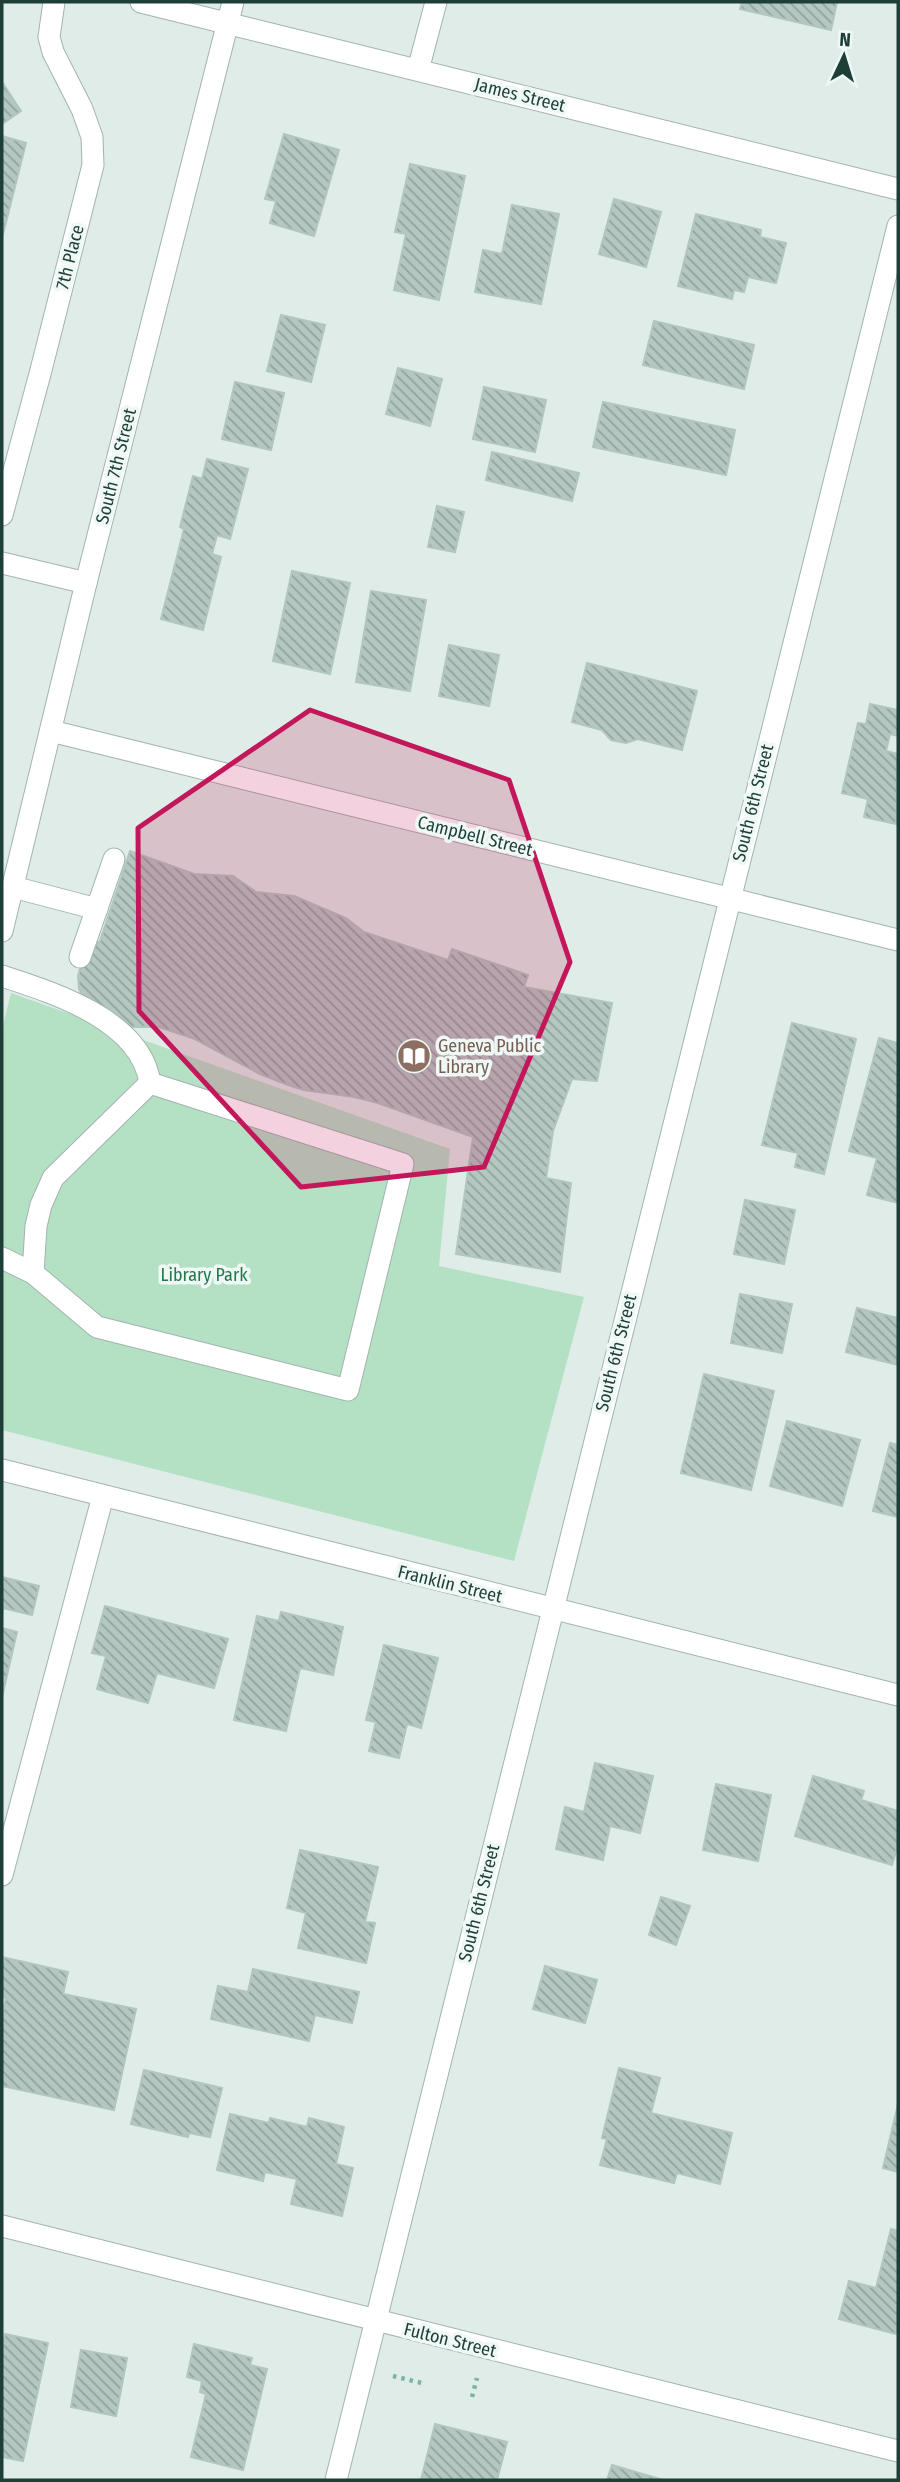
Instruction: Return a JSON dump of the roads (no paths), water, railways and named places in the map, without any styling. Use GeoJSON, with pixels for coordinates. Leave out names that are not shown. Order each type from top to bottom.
{"type":"FeatureCollection","features":[{"type":"Feature","properties":{"kind":"street","name":"7th Place"},"geometry":{"type":"LineString","coordinates":[[2,515],[93,165],[92,137],[82,109],[53,52],[49,37],[54,2]]}},
{"type":"Feature","properties":{"kind":"street","name":"James Street"},"geometry":{"type":"LineString","coordinates":[[141,2],[898,189]]}},
{"type":"Feature","properties":{"kind":"street","name":"South 7th Street"},"geometry":{"type":"LineString","coordinates":[[2,931],[86,583],[233,2]]}},
{"type":"Feature","properties":{"kind":"street"},"geometry":{"type":"LineString","coordinates":[[418,70],[436,2]]}},
{"type":"Feature","properties":{"kind":"street","name":"South 6th Street"},"geometry":{"type":"LineString","coordinates":[[336,2480],[898,226]]}},
{"type":"Feature","properties":{"kind":"street"},"geometry":{"type":"LineString","coordinates":[[2,563],[86,583]]}},
{"type":"Feature","properties":{"kind":"street","name":"Campbell Street"},"geometry":{"type":"LineString","coordinates":[[51,731],[898,940]]}},
{"type":"Feature","properties":{"kind":"street"},"geometry":{"type":"LineString","coordinates":[[80,957],[114,859]]}},
{"type":"Feature","properties":{"kind":"street"},"geometry":{"type":"LineString","coordinates":[[13,887],[97,909]]}},
{"type":"Feature","properties":{"kind":"street"},"geometry":{"type":"LineString","coordinates":[[2,976],[52,992],[89,1011],[120,1032],[141,1054],[148,1068],[150,1083]]}},
{"type":"Feature","properties":{"kind":"street"},"geometry":{"type":"LineString","coordinates":[[2,1258],[33,1273],[97,1327],[348,1390],[402,1164],[150,1083]]}},
{"type":"Feature","properties":{"kind":"street"},"geometry":{"type":"LineString","coordinates":[[33,1273],[36,1226],[41,1205],[53,1178],[150,1083]]}},
{"type":"Feature","properties":{"kind":"street","name":"Franklin Street"},"geometry":{"type":"LineString","coordinates":[[2,1470],[898,1695]]}},
{"type":"Feature","properties":{"kind":"street"},"geometry":{"type":"LineString","coordinates":[[2,1875],[103,1496]]}},
{"type":"Feature","properties":{"kind":"street","name":"Fulton Street"},"geometry":{"type":"LineString","coordinates":[[2,2226],[898,2451]]}},
{"type":"Feature","properties":{"kind":"place","name":"Geneva Public Library"},"geometry":{"type":"Point","coordinates":[414,1056]}},
{"type":"Feature","properties":{"kind":"park label","name":"Library Park"},"geometry":{"type":"Point","coordinates":[204,1275]}}]}
